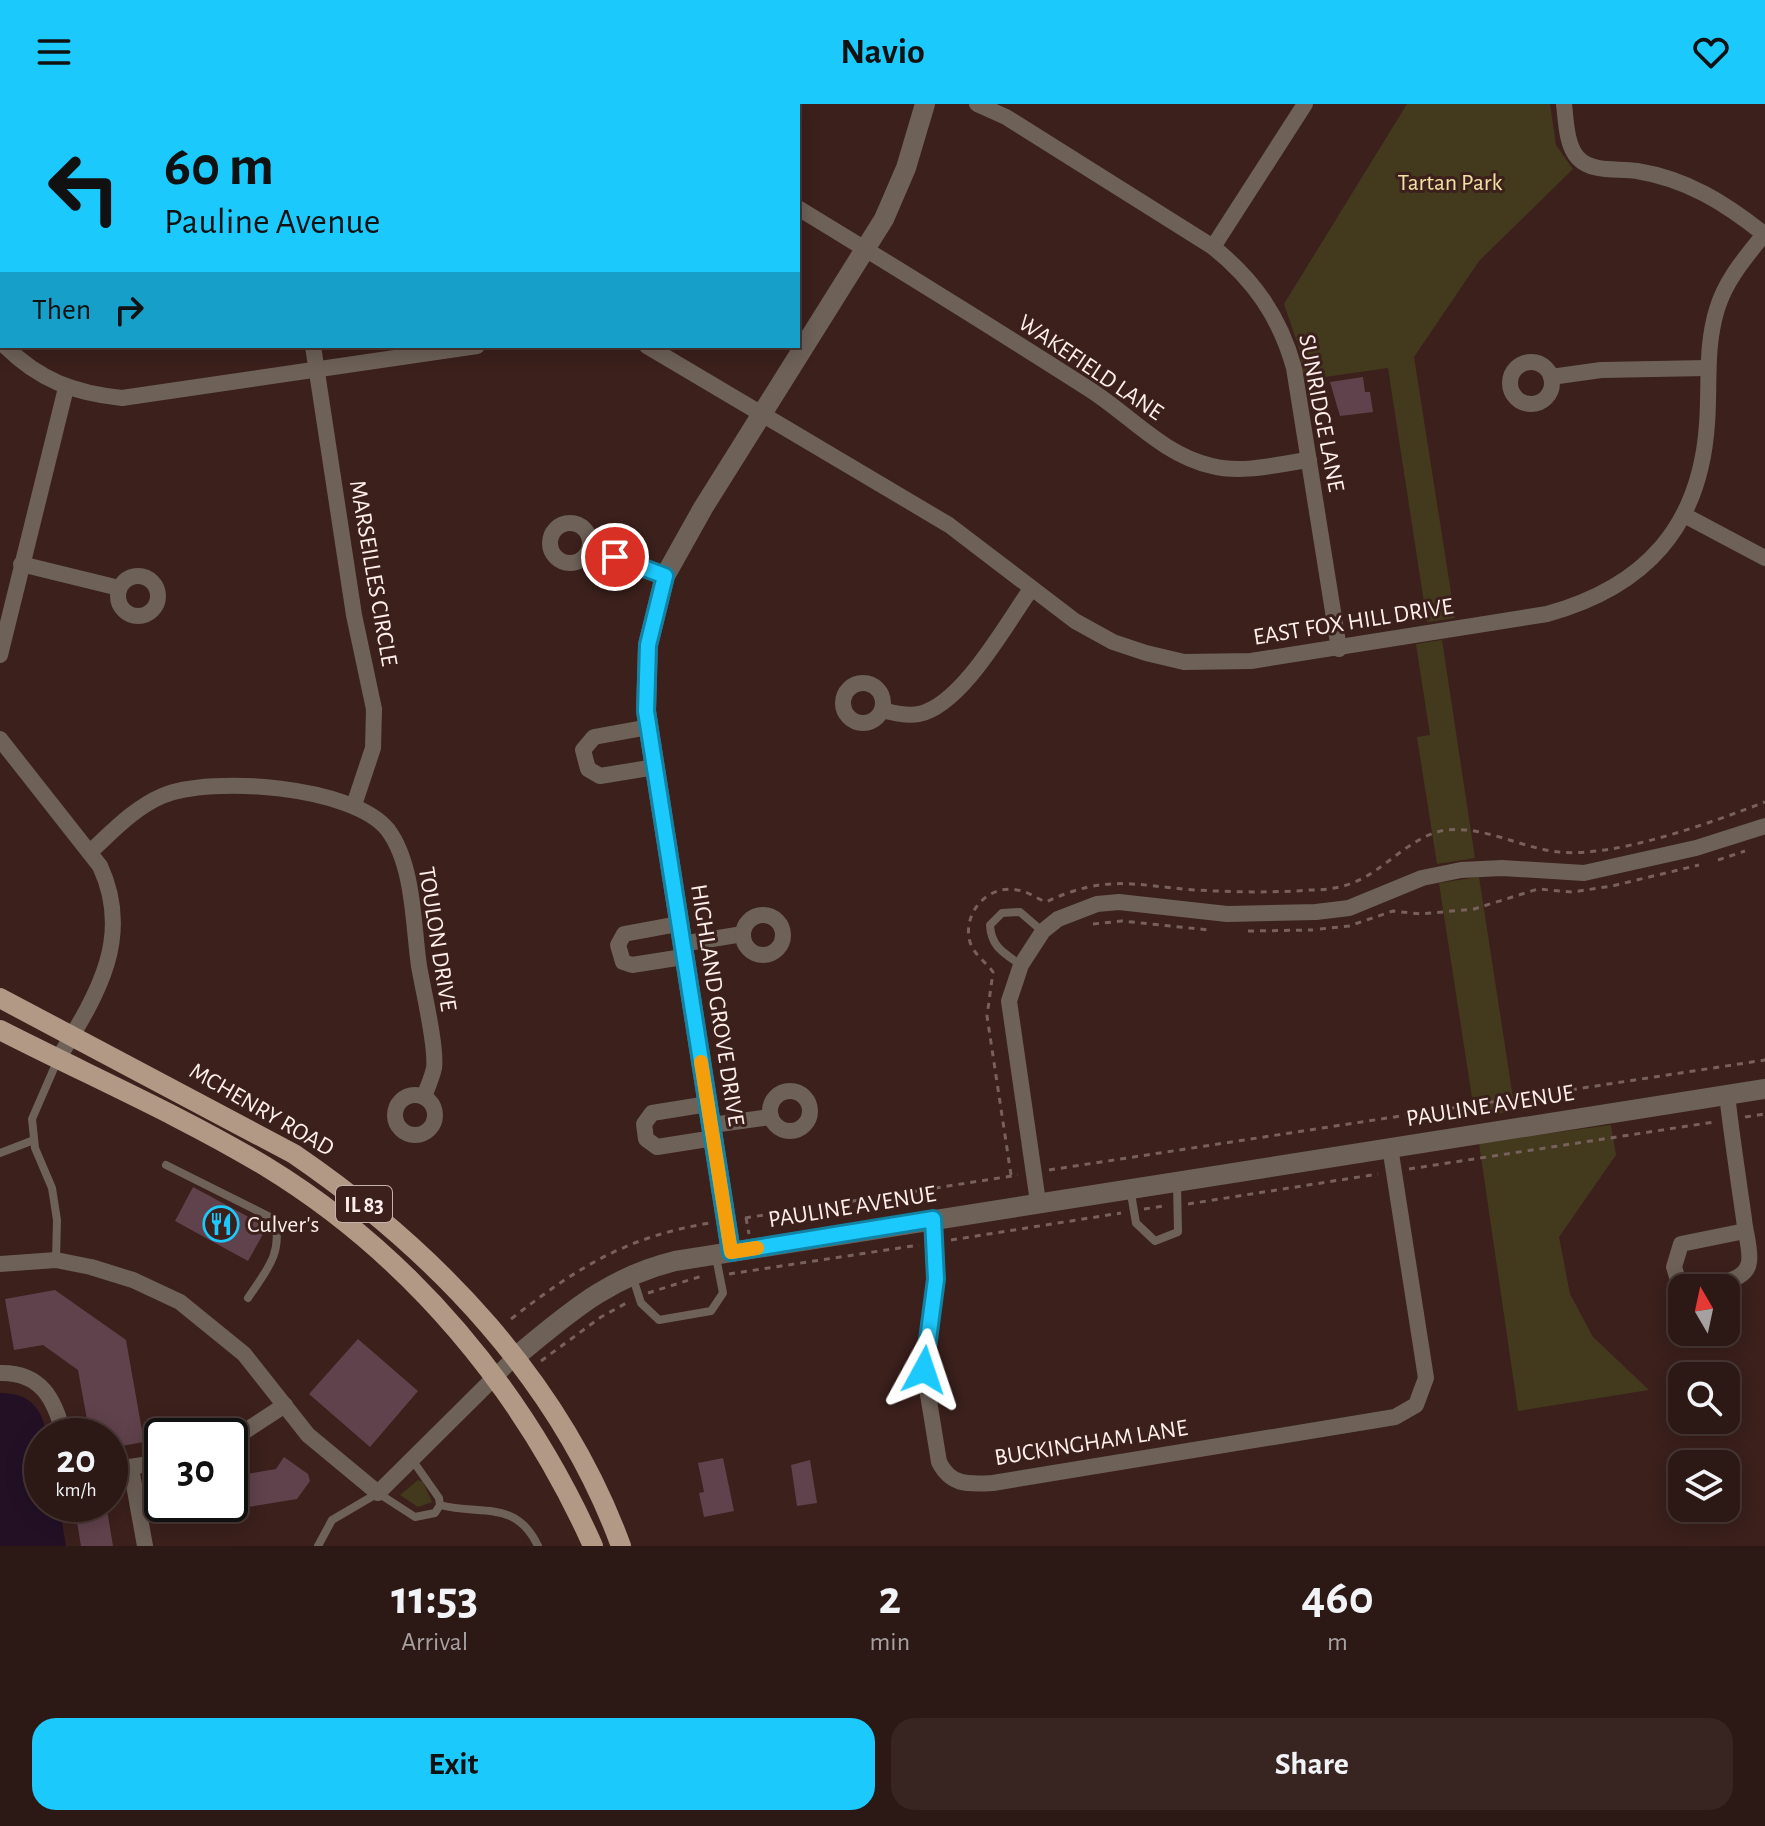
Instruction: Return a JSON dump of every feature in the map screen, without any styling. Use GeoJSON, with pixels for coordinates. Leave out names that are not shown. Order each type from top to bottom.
{"type":"FeatureCollection","features":[{"type":"Feature","properties":{"kind":"main road","name":"MCHENRY ROAD"},"geometry":{"type":"LineString","coordinates":[[0,998],[202,1102],[294,1154],[340,1185],[439,1269],[514,1358],[574,1446],[621,1546]]}},
{"type":"Feature","properties":{"kind":"main road","name":"MCHENRY ROAD"},"geometry":{"type":"LineString","coordinates":[[0,1030],[263,1165],[315,1199],[360,1234],[446,1315],[522,1411],[593,1546]]}},
{"type":"Feature","properties":{"kind":"street","name":"HIGHLAND GROVE DRIVE"},"geometry":{"type":"LineString","coordinates":[[724,1253],[727,1221],[649,727],[648,645],[665,576],[762,411],[884,219],[925,104]]}},
{"type":"Feature","properties":{"kind":"street","name":"SUNRIDGE LANE"},"geometry":{"type":"LineString","coordinates":[[977,104],[1006,117],[1213,247],[1241,269],[1285,334],[1339,649]]}},
{"type":"Feature","properties":{"kind":"street"},"geometry":{"type":"LineString","coordinates":[[1213,247],[1305,104]]}},
{"type":"Feature","properties":{"kind":"street"},"geometry":{"type":"LineString","coordinates":[[1564,104],[1569,139],[1576,157],[1590,167],[1635,171],[1697,189],[1723,201],[1765,233]]}},
{"type":"Feature","properties":{"kind":"street","name":"WAKEFIELD LANE"},"geometry":{"type":"LineString","coordinates":[[800,209],[1093,391],[1162,444],[1193,460],[1213,467],[1240,469],[1309,460]]}},
{"type":"Feature","properties":{"kind":"street","name":"EAST FOX HILL DRIVE"},"geometry":{"type":"LineString","coordinates":[[651,348],[762,411],[949,525],[1075,621],[1113,642],[1184,662],[1251,661],[1547,614],[1590,602],[1647,563],[1684,515],[1702,465],[1707,422],[1707,368],[1717,308],[1731,275],[1765,233]]}},
{"type":"Feature","properties":{"kind":"street"},"geometry":{"type":"LineString","coordinates":[[7,348],[40,376],[66,388],[122,398],[464,348]]}},
{"type":"Feature","properties":{"kind":"street","name":"MARSEILLES CIRCLE"},"geometry":{"type":"LineString","coordinates":[[313,348],[354,615],[374,709],[373,748],[354,805]]}},
{"type":"Feature","properties":{"kind":"street"},"geometry":{"type":"LineString","coordinates":[[1551,377],[1601,370],[1707,368]]}},
{"type":"Feature","properties":{"kind":"street"},"geometry":{"type":"LineString","coordinates":[[0,655],[66,388]]}},
{"type":"Feature","properties":{"kind":"street"},"geometry":{"type":"LineString","coordinates":[[1684,515],[1765,558]]}},
{"type":"Feature","properties":{"kind":"street"},"geometry":{"type":"LineString","coordinates":[[590,548],[665,576]]}},
{"type":"Feature","properties":{"kind":"street"},"geometry":{"type":"LineString","coordinates":[[21,564],[119,588]]}},
{"type":"Feature","properties":{"kind":"street"},"geometry":{"type":"LineString","coordinates":[[882,710],[904,715],[922,713],[954,695],[1031,589]]}},
{"type":"Feature","properties":{"kind":"street"},"geometry":{"type":"LineString","coordinates":[[649,727],[594,737],[583,750],[588,769],[600,776],[655,767]]}},
{"type":"Feature","properties":{"kind":"street"},"geometry":{"type":"LineString","coordinates":[[0,739],[90,852],[109,886],[114,913],[113,944],[97,994],[58,1059]]}},
{"type":"Feature","properties":{"kind":"street","name":"TOULON DRIVE"},"geometry":{"type":"LineString","coordinates":[[90,852],[136,811],[163,795],[231,785],[331,797],[376,817],[390,832],[405,873],[434,1066],[424,1097]]}},
{"type":"Feature","properties":{"kind":"street"},"geometry":{"type":"LineString","coordinates":[[1038,1202],[1042,1172],[1010,1026],[1009,1001],[1021,965],[1043,931],[1080,909],[1119,902],[1227,914],[1316,912],[1349,908],[1422,878],[1461,870],[1502,868],[1584,873],[1681,852],[1765,826]]}},
{"type":"Feature","properties":{"kind":"street"},"geometry":{"type":"LineString","coordinates":[[681,941],[743,934]]}},
{"type":"Feature","properties":{"kind":"street","name":"PAULINE AVENUE"},"geometry":{"type":"LineString","coordinates":[[514,1358],[585,1301],[631,1274],[724,1253],[1765,1089]]}},
{"type":"Feature","properties":{"kind":"street"},"geometry":{"type":"LineString","coordinates":[[1727,1095],[1745,1231],[1749,1263],[1745,1272],[1733,1279],[1690,1284],[1678,1280],[1674,1267],[1681,1244],[1745,1231]]}},
{"type":"Feature","properties":{"kind":"street"},"geometry":{"type":"LineString","coordinates":[[708,1104],[652,1113],[644,1124],[646,1139],[657,1147],[770,1117]]}},
{"type":"Feature","properties":{"kind":"street"},"geometry":{"type":"LineString","coordinates":[[1390,1147],[1394,1171]]}},
{"type":"Feature","properties":{"kind":"street","name":"BUCKINGHAM LANE"},"geometry":{"type":"LineString","coordinates":[[933,1219],[936,1279],[924,1370],[939,1462],[946,1475],[961,1484],[993,1483],[1395,1417],[1416,1405],[1426,1378],[1394,1171]]}},
{"type":"Feature","properties":{"kind":"street"},"geometry":{"type":"LineString","coordinates":[[0,1264],[56,1260],[133,1280],[180,1302],[244,1354],[308,1435],[378,1493],[514,1358]]}},
{"type":"Feature","properties":{"kind":"street"},"geometry":{"type":"LineString","coordinates":[[0,1373],[17,1373],[36,1380],[49,1395],[57,1418]]}},
{"type":"Feature","properties":{"kind":"street"},"geometry":{"type":"LineString","coordinates":[[248,1429],[285,1405]]}},
{"type":"Feature","properties":{"kind":"street"},"geometry":{"type":"LineString","coordinates":[[128,1468],[144,1465]]}},
{"type":"Feature","properties":{"kind":"street"},"geometry":{"type":"LineString","coordinates":[[131,1468],[145,1546]]}},
{"type":"Feature","properties":{"kind":"lane"},"geometry":{"type":"LineString","coordinates":[[1021,965],[997,948],[990,938],[990,925],[1002,913],[1020,912],[1035,921],[1043,931]]}},
{"type":"Feature","properties":{"kind":"lane"},"geometry":{"type":"LineString","coordinates":[[56,1260],[57,1220],[52,1188],[34,1140],[32,1119],[58,1059]]}},
{"type":"Feature","properties":{"kind":"lane"},"geometry":{"type":"LineString","coordinates":[[0,1153],[34,1140]]}},
{"type":"Feature","properties":{"kind":"lane"},"geometry":{"type":"LineString","coordinates":[[166,1165],[274,1219],[280,1236],[275,1259],[248,1298]]}},
{"type":"Feature","properties":{"kind":"lane"},"geometry":{"type":"LineString","coordinates":[[1130,1188],[1136,1223],[1155,1241],[1178,1232],[1176,1180]]}},
{"type":"Feature","properties":{"kind":"lane"},"geometry":{"type":"LineString","coordinates":[[631,1274],[647,1313],[659,1320],[711,1311],[723,1293],[720,1276],[724,1253]]}},
{"type":"Feature","properties":{"kind":"lane"},"geometry":{"type":"LineString","coordinates":[[413,1461],[440,1505],[463,1511],[491,1510],[514,1516],[538,1546]]}},
{"type":"Feature","properties":{"kind":"lane"},"geometry":{"type":"LineString","coordinates":[[318,1546],[332,1520],[378,1493],[415,1517],[435,1513],[440,1505]]}},
{"type":"Feature","properties":{"kind":"path"},"geometry":{"type":"LineString","coordinates":[[1428,913],[1462,911]]}},
{"type":"Feature","properties":{"kind":"path"},"geometry":{"type":"LineString","coordinates":[[1090,925],[1122,921],[1147,923]]}},
{"type":"Feature","properties":{"kind":"path"},"geometry":{"type":"LineString","coordinates":[[511,1319],[573,1271],[607,1253],[661,1233],[1765,1060]]}},
{"type":"Feature","properties":{"kind":"path"},"geometry":{"type":"LineString","coordinates":[[541,1362],[601,1317],[639,1296],[708,1275],[720,1276],[1765,1114]]}},
{"type":"Feature","properties":{"kind":"path"},"geometry":{"type":"LineString","coordinates":[[1042,1172],[1048,1159]]}},
{"type":"Feature","properties":{"kind":"green space","name":"Tartan Park"},"geometry":{"type":"Polygon","coordinates":[[[1407,104],[1550,104],[1556,145],[1573,169],[1479,261],[1414,357],[1455,618],[1427,622],[1388,368],[1304,380],[1299,348],[1284,304],[1407,104]]]}},
{"type":"Feature","properties":{"kind":"green space"},"geometry":{"type":"Polygon","coordinates":[[[1442,640],[1475,858],[1437,864],[1417,737],[1430,735],[1416,644],[1442,640]]]}},
{"type":"Feature","properties":{"kind":"green space"},"geometry":{"type":"Polygon","coordinates":[[[1479,877],[1515,1111],[1475,1117],[1439,883],[1479,877]]]}},
{"type":"Feature","properties":{"kind":"green space"},"geometry":{"type":"Polygon","coordinates":[[[1611,1125],[1616,1155],[1559,1237],[1570,1294],[1593,1337],[1649,1390],[1518,1411],[1479,1143],[1611,1125]]]}},
{"type":"Feature","properties":{"kind":"green space"},"geometry":{"type":"Polygon","coordinates":[[[418,1480],[423,1482],[432,1502],[418,1507],[400,1495],[418,1480]]]}},
{"type":"Feature","properties":{"kind":"shaded area"},"geometry":{"type":"Polygon","coordinates":[[[0,1393],[27,1399],[42,1418],[24,1418],[24,1522],[62,1522],[66,1546],[0,1546],[0,1393]]]}},
{"type":"Feature","properties":{"kind":"building"},"geometry":{"type":"Polygon","coordinates":[[[1363,377],[1365,392],[1370,392],[1373,412],[1340,416],[1330,382],[1363,377]]]}},
{"type":"Feature","properties":{"kind":"building","name":"Culver's"},"geometry":{"type":"Polygon","coordinates":[[[193,1187],[267,1227],[248,1261],[175,1221],[193,1187]]]}},
{"type":"Feature","properties":{"kind":"building"},"geometry":{"type":"Polygon","coordinates":[[[55,1290],[126,1340],[144,1442],[128,1445],[128,1418],[87,1418],[78,1370],[43,1345],[14,1350],[5,1299],[55,1290]]]}},
{"type":"Feature","properties":{"kind":"building"},"geometry":{"type":"Polygon","coordinates":[[[358,1339],[418,1391],[370,1447],[309,1394],[358,1339]]]}},
{"type":"Feature","properties":{"kind":"building"},"geometry":{"type":"Polygon","coordinates":[[[284,1457],[308,1474],[310,1481],[297,1499],[248,1507],[248,1474],[276,1469],[284,1457]]]}},
{"type":"Feature","properties":{"kind":"building"},"geometry":{"type":"Polygon","coordinates":[[[723,1458],[734,1511],[704,1517],[699,1493],[704,1492],[698,1463],[723,1458]]]}},
{"type":"Feature","properties":{"kind":"building"},"geometry":{"type":"Polygon","coordinates":[[[810,1460],[817,1503],[797,1506],[791,1465],[810,1460]]]}},
{"type":"Feature","properties":{"kind":"building"},"geometry":{"type":"Polygon","coordinates":[[[77,1522],[109,1522],[113,1546],[81,1546],[77,1522]]]}},
{"type":"Feature","properties":{"kind":"slow traffic"},"geometry":{"type":"LineString","coordinates":[[701,1062],[731,1252],[757,1248]]}},
{"type":"Feature","properties":{"kind":"place","name":"Culver's"},"geometry":{"type":"Point","coordinates":[221,1224]}},
{"type":"Feature","properties":{"kind":"route"},"geometry":{"type":"LineString","coordinates":[[615,557],[665,576],[648,645],[646,711],[731,1252],[933,1219],[936,1279],[924,1370]]}}]}
